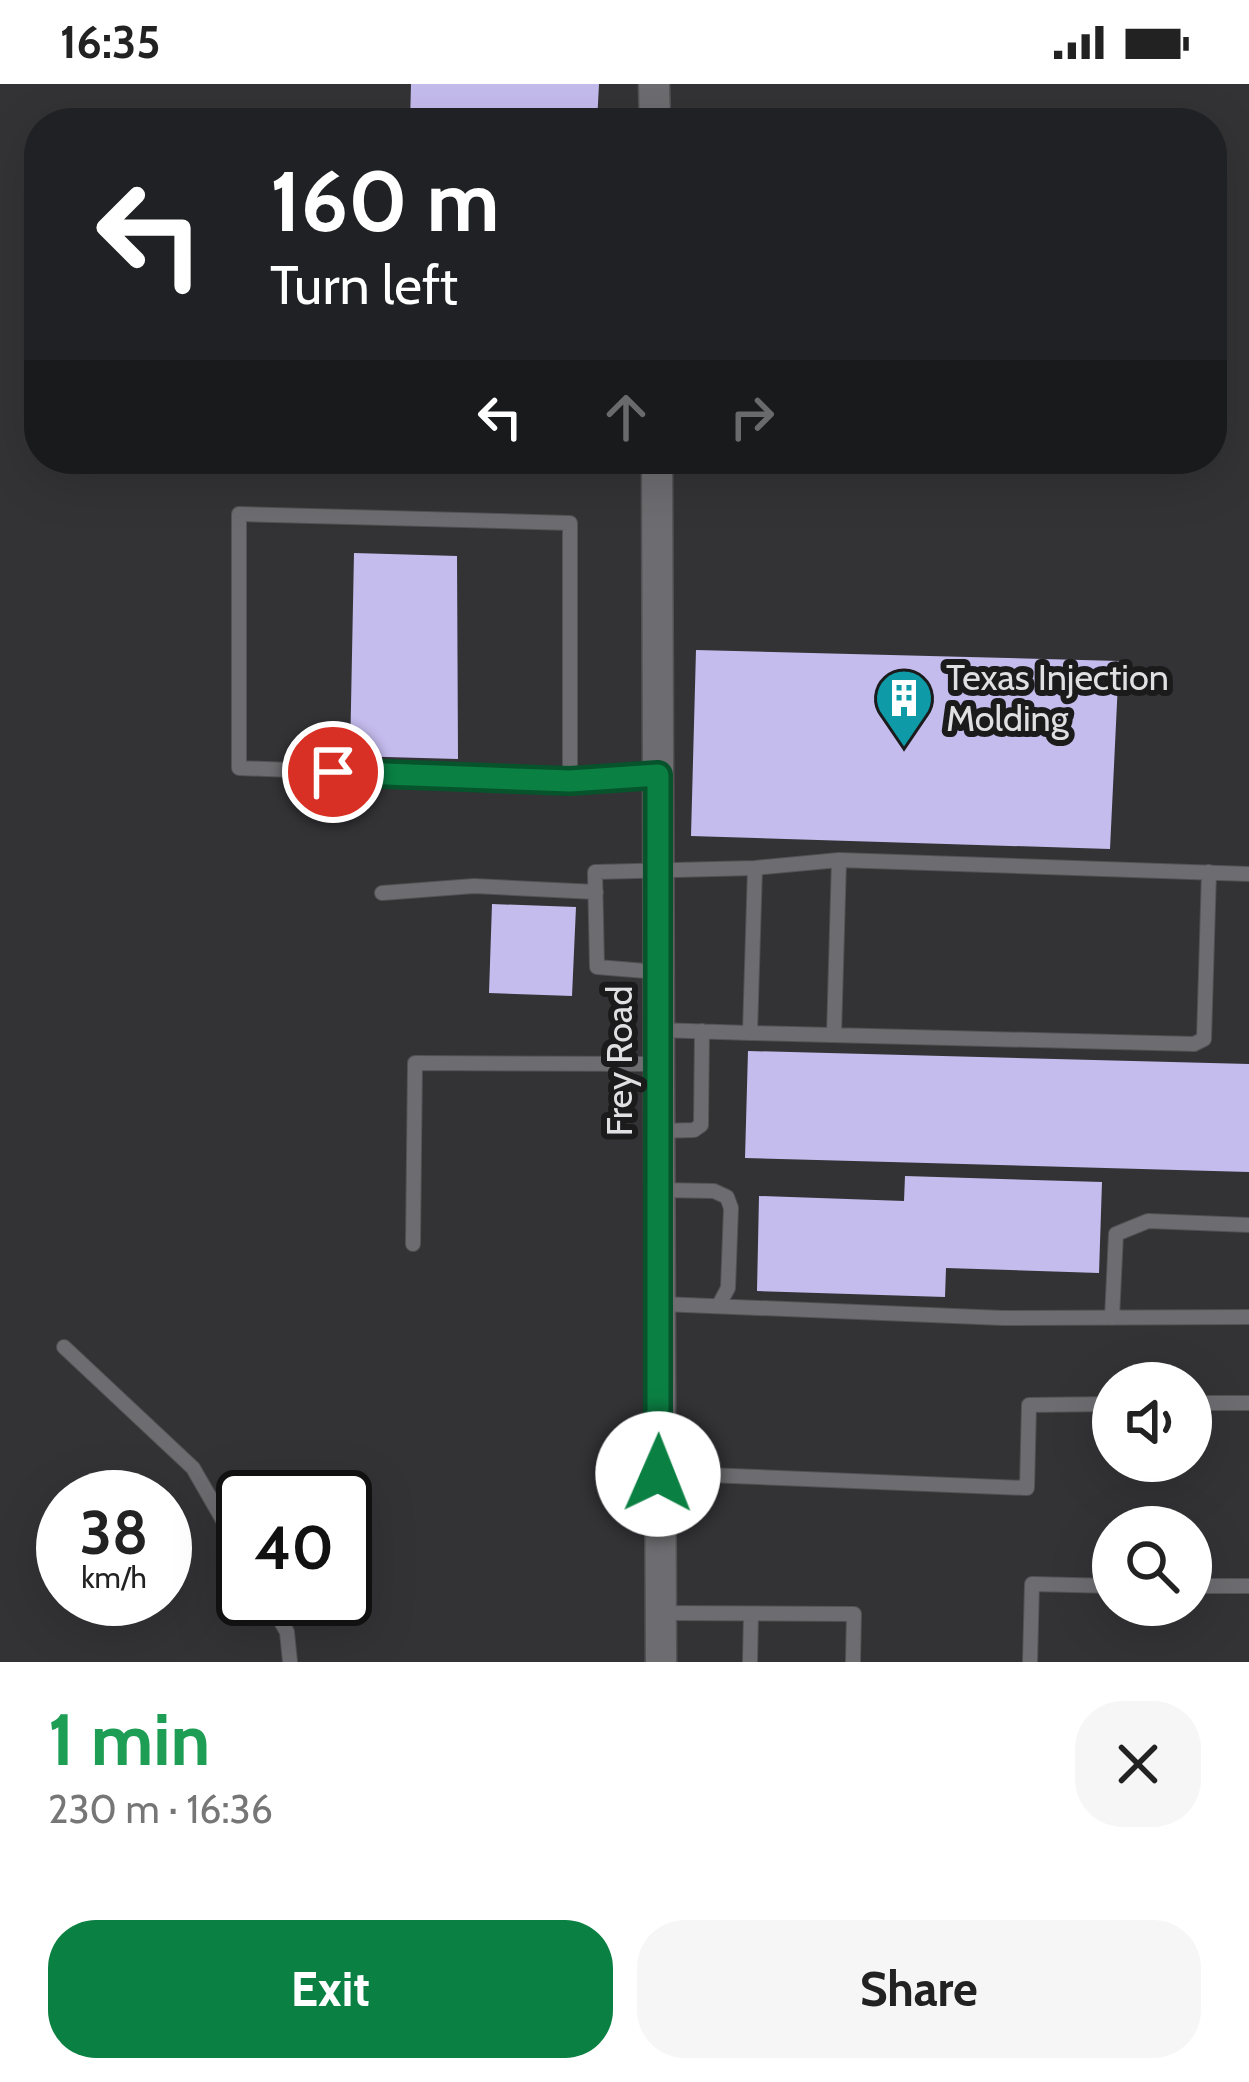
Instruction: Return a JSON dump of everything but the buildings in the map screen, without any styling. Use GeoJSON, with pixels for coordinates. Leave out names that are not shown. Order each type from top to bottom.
{"type":"FeatureCollection","features":[{"type":"Feature","properties":{"kind":"street","name":"Frey Road"},"geometry":{"type":"LineString","coordinates":[[657,474],[662,1662]]}},
{"type":"Feature","properties":{"kind":"lane"},"geometry":{"type":"LineString","coordinates":[[570,781],[570,523],[239,514],[239,768],[570,781],[658,775]]}},
{"type":"Feature","properties":{"kind":"lane"},"geometry":{"type":"LineString","coordinates":[[834,1034],[839,860]]}},
{"type":"Feature","properties":{"kind":"lane"},"geometry":{"type":"LineString","coordinates":[[658,971],[597,968],[595,872],[658,873],[839,860],[1249,874]]}},
{"type":"Feature","properties":{"kind":"lane"},"geometry":{"type":"LineString","coordinates":[[750,1033],[754,868]]}},
{"type":"Feature","properties":{"kind":"lane"},"geometry":{"type":"LineString","coordinates":[[659,1030],[1194,1044],[1204,1039],[1209,872]]}},
{"type":"Feature","properties":{"kind":"lane"},"geometry":{"type":"LineString","coordinates":[[382,893],[474,886],[596,892]]}},
{"type":"Feature","properties":{"kind":"lane"},"geometry":{"type":"LineString","coordinates":[[658,1131],[694,1130],[700,1125],[702,1031]]}},
{"type":"Feature","properties":{"kind":"lane"},"geometry":{"type":"LineString","coordinates":[[413,1244],[415,1063],[658,1064]]}},
{"type":"Feature","properties":{"kind":"lane"},"geometry":{"type":"LineString","coordinates":[[659,1190],[714,1191],[727,1197],[731,1208],[728,1288],[720,1303]]}},
{"type":"Feature","properties":{"kind":"lane"},"geometry":{"type":"LineString","coordinates":[[1112,1318],[1116,1234],[1148,1221],[1249,1225]]}},
{"type":"Feature","properties":{"kind":"lane"},"geometry":{"type":"LineString","coordinates":[[660,1304],[980,1317],[1249,1317]]}},
{"type":"Feature","properties":{"kind":"lane"},"geometry":{"type":"LineString","coordinates":[[64,1347],[193,1468],[216,1508]]}},
{"type":"Feature","properties":{"kind":"lane"},"geometry":{"type":"LineString","coordinates":[[1212,1403],[1249,1403]]}},
{"type":"Feature","properties":{"kind":"lane"},"geometry":{"type":"LineString","coordinates":[[658,1474],[1027,1488],[1029,1405],[1092,1404]]}},
{"type":"Feature","properties":{"kind":"lane"},"geometry":{"type":"LineString","coordinates":[[1030,1662],[1032,1584],[1092,1585]]}},
{"type":"Feature","properties":{"kind":"lane"},"geometry":{"type":"LineString","coordinates":[[1212,1586],[1249,1586]]}},
{"type":"Feature","properties":{"kind":"lane"},"geometry":{"type":"LineString","coordinates":[[661,1613],[854,1614],[854,1662]]}},
{"type":"Feature","properties":{"kind":"lane"},"geometry":{"type":"LineString","coordinates":[[749,1662],[751,1613]]}},
{"type":"Feature","properties":{"kind":"lane"},"geometry":{"type":"LineString","coordinates":[[284,1626],[290,1662]]}},
{"type":"Feature","properties":{"kind":"place","name":"Texas Injection Molding"},"geometry":{"type":"Point","coordinates":[904,749]}},
{"type":"Feature","properties":{"kind":"route"},"geometry":{"type":"LineString","coordinates":[[333,772],[570,781],[658,775],[658,1474]]}}]}
